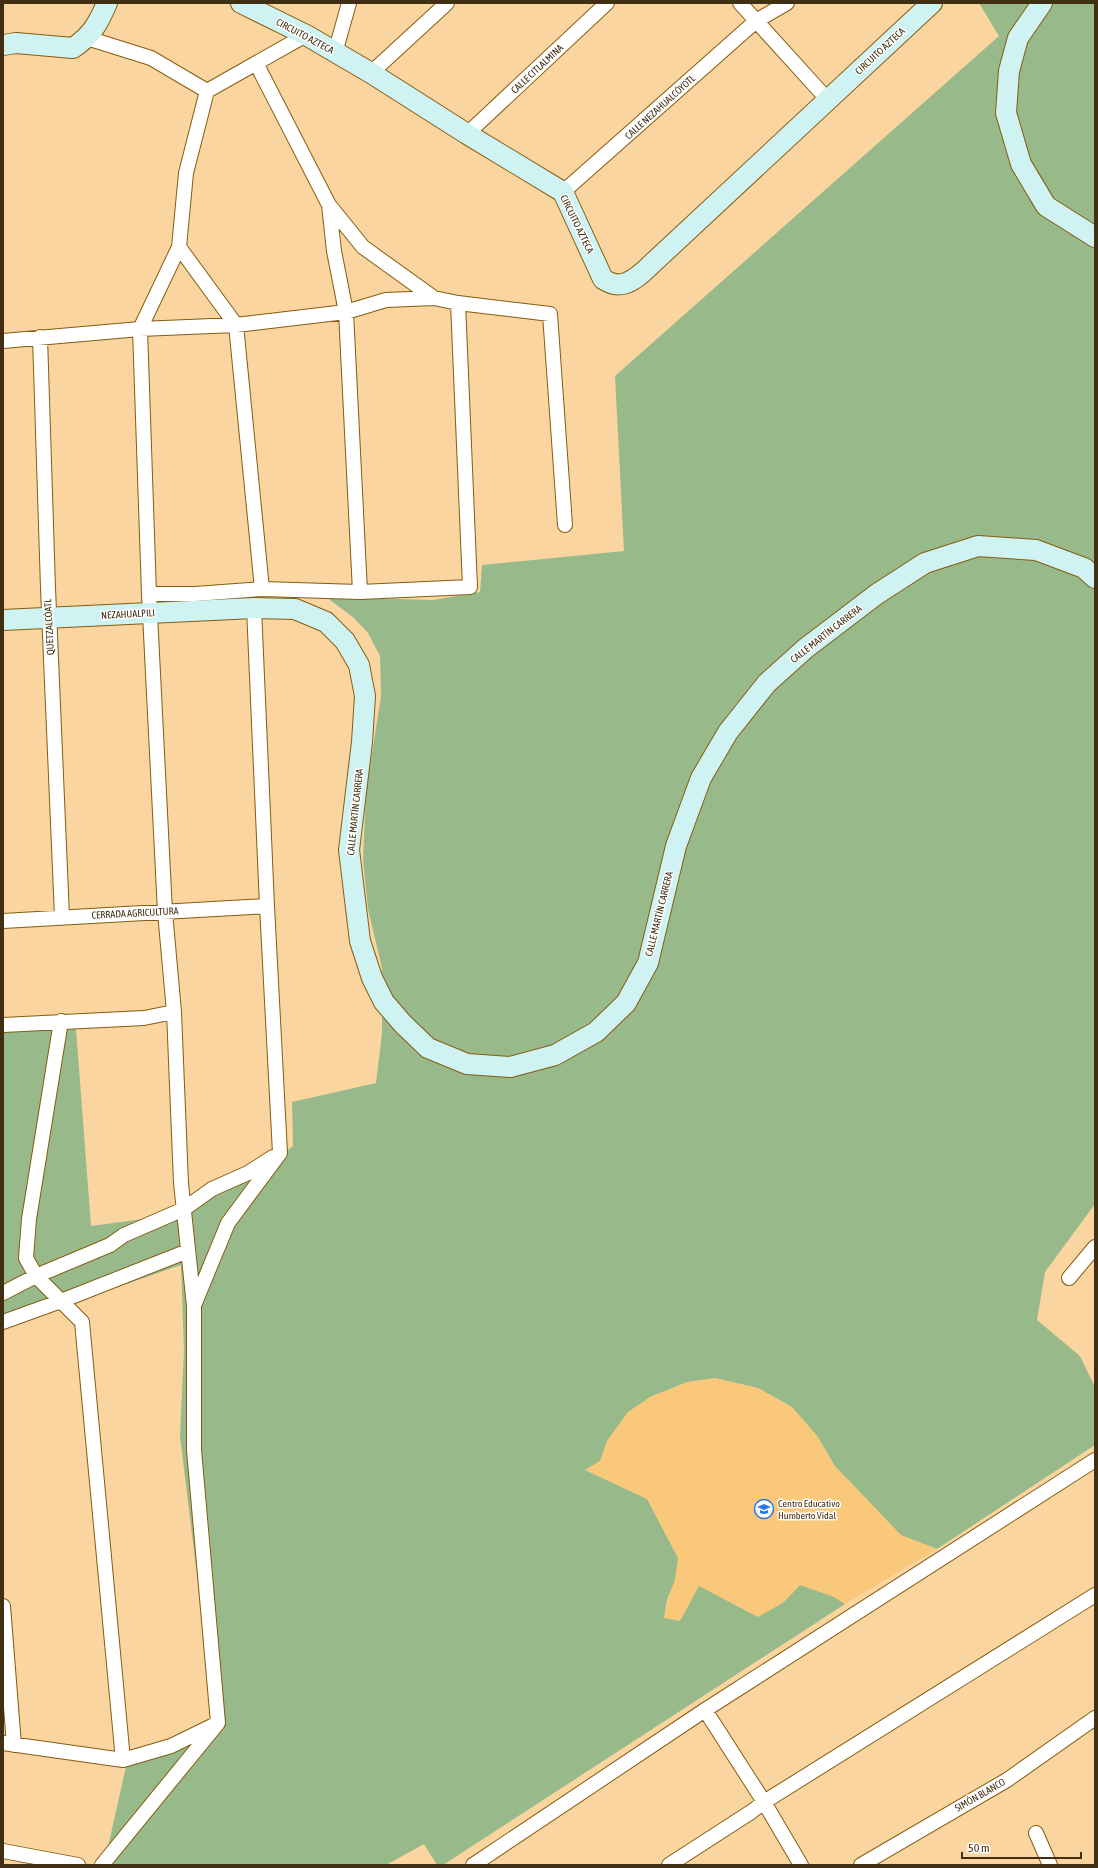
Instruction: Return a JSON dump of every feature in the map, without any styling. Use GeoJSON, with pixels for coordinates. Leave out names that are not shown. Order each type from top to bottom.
{"type":"FeatureCollection","features":[{"type":"Feature","properties":{"kind":"street"},"geometry":{"type":"LineString","coordinates":[[3,45],[16,43],[73,48],[87,38],[99,23],[107,3]]}},
{"type":"Feature","properties":{"kind":"street","name":"CIRCUITO AZTECA"},"geometry":{"type":"LineString","coordinates":[[242,3],[306,36],[371,73],[467,134],[563,192],[603,279],[610,284],[621,285],[632,281],[642,273],[827,99],[932,3]]}},
{"type":"Feature","properties":{"kind":"street"},"geometry":{"type":"LineString","coordinates":[[335,53],[349,3]]}},
{"type":"Feature","properties":{"kind":"street"},"geometry":{"type":"LineString","coordinates":[[371,73],[447,3]]}},
{"type":"Feature","properties":{"kind":"street","name":"CALLE CITLALMINA"},"geometry":{"type":"LineString","coordinates":[[467,134],[607,3]]}},
{"type":"Feature","properties":{"kind":"street"},"geometry":{"type":"LineString","coordinates":[[740,3],[827,99]]}},
{"type":"Feature","properties":{"kind":"street","name":"CALLE NEZAHUALCÓYOTL"},"geometry":{"type":"LineString","coordinates":[[563,192],[756,21],[787,3]]}},
{"type":"Feature","properties":{"kind":"street"},"geometry":{"type":"LineString","coordinates":[[1042,3],[1018,38],[1009,71],[1006,113],[1020,164],[1046,206],[1095,238]]}},
{"type":"Feature","properties":{"kind":"street"},"geometry":{"type":"LineString","coordinates":[[102,1865],[218,1723],[194,1450],[194,1306],[181,1183],[174,1012],[166,912],[149,604],[140,329],[179,247],[186,173],[208,91],[306,36]]}},
{"type":"Feature","properties":{"kind":"street"},"geometry":{"type":"LineString","coordinates":[[87,38],[151,58],[208,91]]}},
{"type":"Feature","properties":{"kind":"street"},"geometry":{"type":"LineString","coordinates":[[256,63],[329,205],[363,247],[434,298]]}},
{"type":"Feature","properties":{"kind":"street"},"geometry":{"type":"LineString","coordinates":[[329,205],[334,251],[346,312],[360,592]]}},
{"type":"Feature","properties":{"kind":"street"},"geometry":{"type":"LineString","coordinates":[[179,247],[236,325],[262,589]]}},
{"type":"Feature","properties":{"kind":"street"},"geometry":{"type":"LineString","coordinates":[[3,341],[140,329],[236,325],[346,312],[386,300],[434,298],[458,303],[550,314],[565,525]]}},
{"type":"Feature","properties":{"kind":"street"},"geometry":{"type":"LineString","coordinates":[[149,604],[195,594],[262,589],[360,592],[470,587],[458,303]]}},
{"type":"Feature","properties":{"kind":"street","name":"QUETZALCÓATL"},"geometry":{"type":"LineString","coordinates":[[40,337],[49,619],[62,917]]}},
{"type":"Feature","properties":{"kind":"street","name":"CALLE MARTÍN CARRERA"},"geometry":{"type":"LineString","coordinates":[[254,608],[295,609],[326,622],[345,640],[359,665],[365,696],[362,742],[349,850],[360,941],[372,978],[384,1002],[403,1024],[428,1048],[467,1064],[510,1067],[555,1055],[596,1032],[626,1003],[648,963],[676,846],[701,778],[728,732],[767,683],[806,648],[877,594],[925,563],[978,546],[1036,550],[1084,568],[1095,578]]}},
{"type":"Feature","properties":{"kind":"street","name":"NEZAHUALPILI"},"geometry":{"type":"LineString","coordinates":[[3,620],[49,619],[149,604],[254,608]]}},
{"type":"Feature","properties":{"kind":"street"},"geometry":{"type":"LineString","coordinates":[[194,1306],[228,1223],[280,1152],[267,906],[254,608]]}},
{"type":"Feature","properties":{"kind":"street","name":"CERRADA AGRICULTURA"},"geometry":{"type":"LineString","coordinates":[[3,921],[267,906]]}},
{"type":"Feature","properties":{"kind":"street"},"geometry":{"type":"LineString","coordinates":[[3,1025],[144,1018],[174,1012]]}},
{"type":"Feature","properties":{"kind":"street"},"geometry":{"type":"LineString","coordinates":[[61,1021],[29,1219],[26,1258],[36,1276],[82,1322],[123,1760]]}},
{"type":"Feature","properties":{"kind":"street"},"geometry":{"type":"LineString","coordinates":[[3,1293],[36,1276],[83,1258],[110,1245],[124,1235],[184,1209],[212,1189],[248,1173],[280,1152]]}},
{"type":"Feature","properties":{"kind":"street"},"geometry":{"type":"LineString","coordinates":[[1069,1278],[1095,1247]]}},
{"type":"Feature","properties":{"kind":"street"},"geometry":{"type":"LineString","coordinates":[[3,1322],[188,1251]]}},
{"type":"Feature","properties":{"kind":"street"},"geometry":{"type":"LineString","coordinates":[[473,1865],[705,1710],[1095,1460]]}},
{"type":"Feature","properties":{"kind":"street"},"geometry":{"type":"LineString","coordinates":[[670,1865],[764,1802],[1095,1595]]}},
{"type":"Feature","properties":{"kind":"street"},"geometry":{"type":"LineString","coordinates":[[3,1606],[9,1744],[123,1760],[171,1746],[218,1723]]}},
{"type":"Feature","properties":{"kind":"street"},"geometry":{"type":"LineString","coordinates":[[705,1710],[764,1802],[801,1865]]}},
{"type":"Feature","properties":{"kind":"street","name":"SIMÓN BLANCO"},"geometry":{"type":"LineString","coordinates":[[861,1865],[1007,1780],[1095,1718]]}},
{"type":"Feature","properties":{"kind":"street"},"geometry":{"type":"LineString","coordinates":[[1036,1832],[1050,1865]]}},
{"type":"Feature","properties":{"kind":"street"},"geometry":{"type":"LineString","coordinates":[[3,1851],[78,1865]]}},
{"type":"Feature","properties":{"kind":"shaded area","name":"Centro Educativo Humberto Vidal"},"geometry":{"type":"Polygon","coordinates":[[[715,1378],[757,1388],[792,1407],[818,1437],[835,1466],[900,1534],[937,1549],[845,1604],[834,1597],[800,1585],[784,1602],[758,1617],[699,1586],[680,1621],[664,1618],[678,1558],[647,1499],[585,1470],[600,1461],[607,1441],[628,1412],[650,1397],[687,1382],[715,1378]]]}},
{"type":"Feature","properties":{"kind":"green space"},"geometry":{"type":"Polygon","coordinates":[[[979,3],[1095,3],[1095,1204],[1045,1272],[1037,1320],[1080,1356],[1095,1387],[1095,1445],[937,1549],[901,1535],[835,1466],[818,1437],[792,1407],[758,1388],[715,1378],[687,1382],[650,1397],[628,1412],[607,1441],[600,1461],[585,1470],[647,1499],[678,1558],[675,1580],[667,1600],[664,1618],[680,1621],[699,1586],[758,1617],[784,1602],[800,1585],[834,1597],[845,1604],[443,1865],[437,1865],[424,1844],[386,1865],[104,1865],[127,1762],[215,1723],[180,1436],[184,1350],[181,1265],[3,1327],[3,1021],[75,1016],[91,1226],[180,1214],[250,1179],[293,1146],[292,1102],[376,1083],[382,1033],[382,968],[368,909],[363,860],[366,792],[381,696],[380,656],[368,633],[354,618],[326,597],[433,600],[480,592],[482,565],[624,551],[615,376],[999,36],[979,3]]]}},
{"type":"Feature","properties":{"kind":"place","name":"Centro Educativo Humberto Vidal"},"geometry":{"type":"Point","coordinates":[764,1509]}}]}
